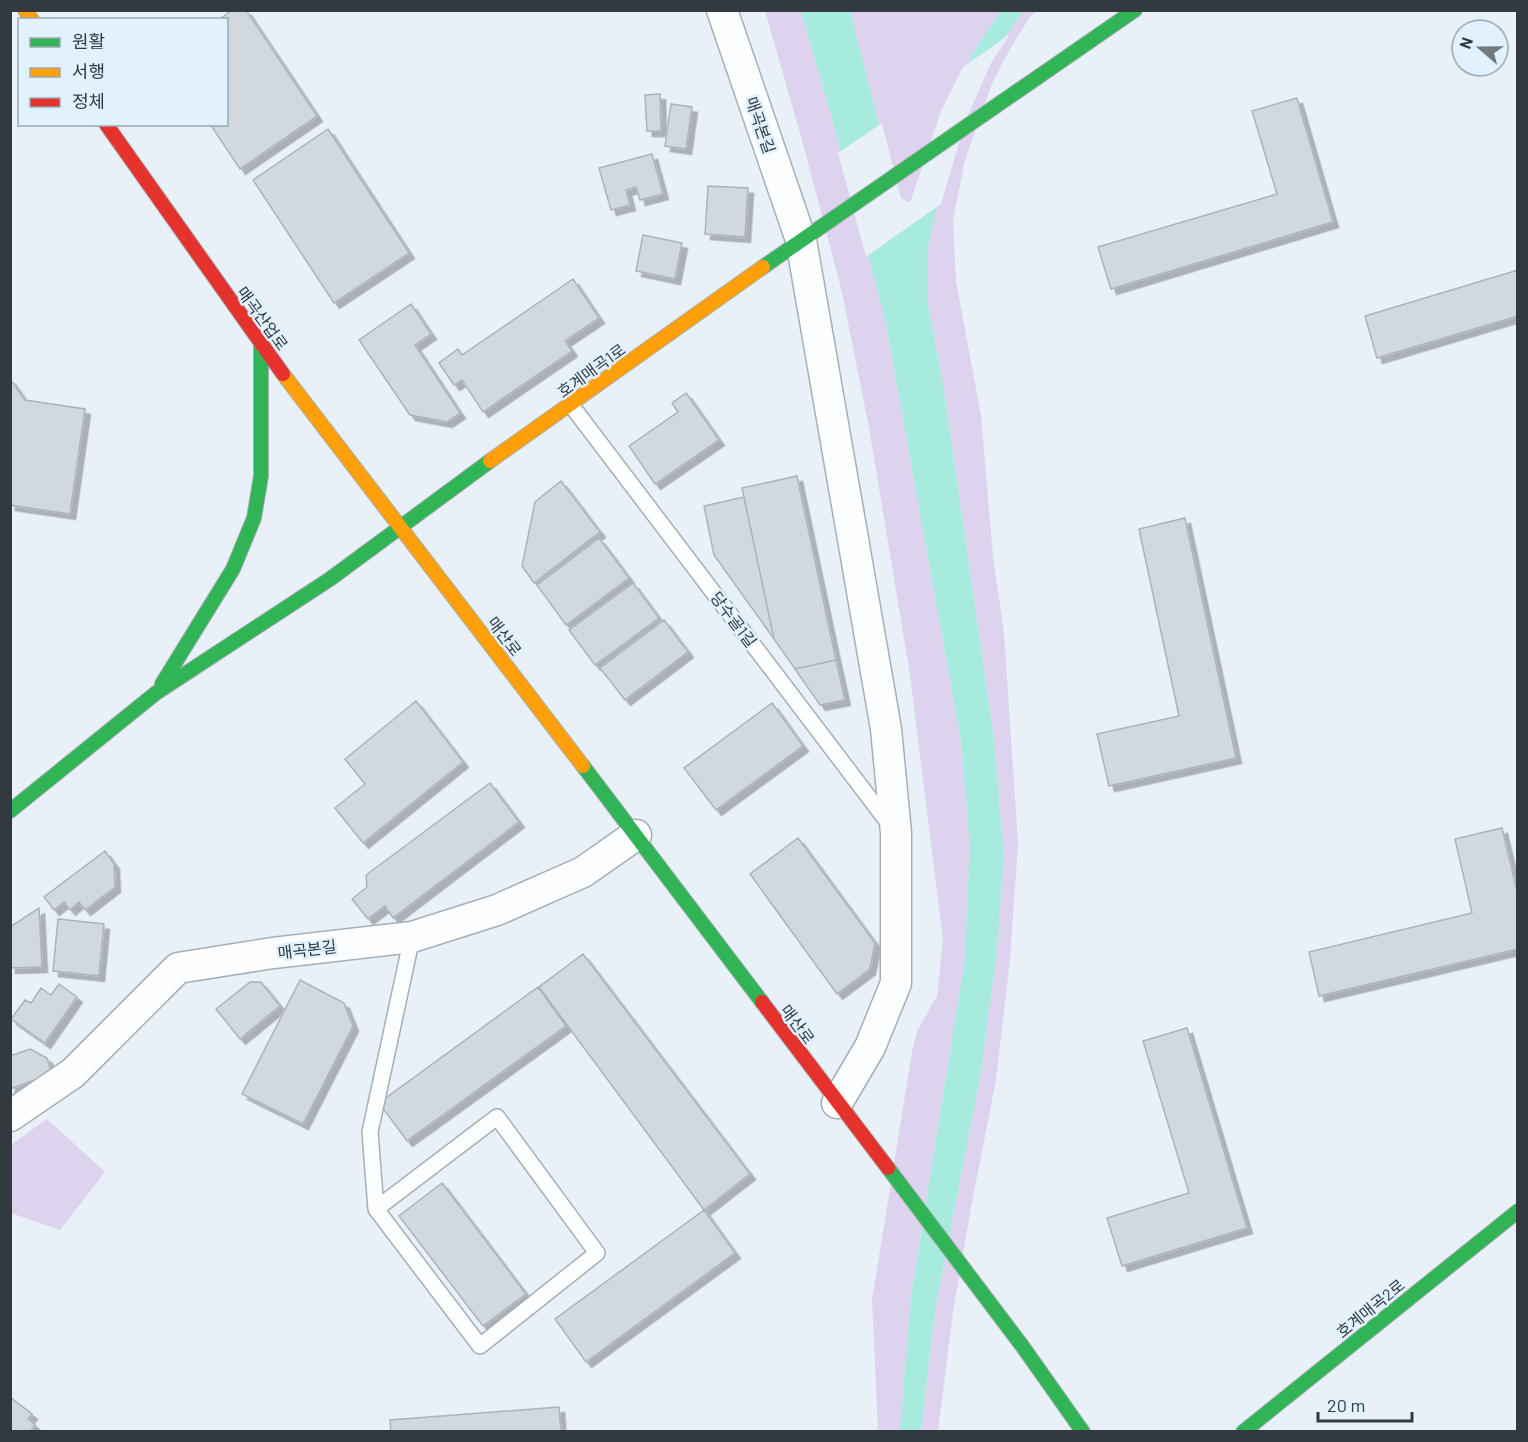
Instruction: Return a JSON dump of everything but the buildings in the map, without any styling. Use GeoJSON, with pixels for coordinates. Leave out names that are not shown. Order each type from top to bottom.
{"type":"FeatureCollection","features":[{"type":"Feature","properties":{"kind":"street","name":"매곡본길"},"geometry":{"type":"LineString","coordinates":[[722,10],[801,240],[886,729],[896,833],[896,983],[870,1047],[837,1103]]}},
{"type":"Feature","properties":{"kind":"street","name":"호계매곡1로"},"geometry":{"type":"LineString","coordinates":[[400,528],[483,466],[801,240],[1135,10]]}},
{"type":"Feature","properties":{"kind":"street","name":"매곡산업로"},"geometry":{"type":"LineString","coordinates":[[107,126],[261,345],[400,528]]}},
{"type":"Feature","properties":{"kind":"street"},"geometry":{"type":"LineString","coordinates":[[156,693],[233,569],[254,518],[261,476],[261,345]]}},
{"type":"Feature","properties":{"kind":"street"},"geometry":{"type":"LineString","coordinates":[[10,811],[156,693],[330,579],[400,528]]}},
{"type":"Feature","properties":{"kind":"street","name":"매산로"},"geometry":{"type":"LineString","coordinates":[[400,528],[636,835],[1023,1347],[1083,1431]]}},
{"type":"Feature","properties":{"kind":"street","name":"매곡본길"},"geometry":{"type":"LineString","coordinates":[[10,1116],[73,1073],[178,968],[273,953],[412,937],[497,910],[583,872],[636,835]]}},
{"type":"Feature","properties":{"kind":"street","name":"호계매곡2로"},"geometry":{"type":"LineString","coordinates":[[1243,1431],[1518,1211]]}},
{"type":"Feature","properties":{"kind":"lane","name":"당수골1길"},"geometry":{"type":"LineString","coordinates":[[571,405],[896,833]]}},
{"type":"Feature","properties":{"kind":"lane"},"geometry":{"type":"LineString","coordinates":[[376,1209],[497,1117],[597,1253],[480,1346],[376,1209],[370,1132],[412,937]]}},
{"type":"Feature","properties":{"kind":"shaded area"},"geometry":{"type":"Polygon","coordinates":[[[765,11],[801,11],[830,111],[885,319],[961,741],[970,847],[964,965],[911,1296],[900,1431],[878,1431],[872,1300],[912,1052],[917,1031],[937,996],[943,940],[910,675],[869,428],[841,288],[765,11]]]}},
{"type":"Feature","properties":{"kind":"shaded area"},"geometry":{"type":"Polygon","coordinates":[[[801,11],[850,11],[898,199],[911,207],[944,112],[973,53],[1001,11],[1023,11],[988,62],[947,175],[927,253],[927,298],[944,391],[994,739],[1004,858],[996,960],[980,1077],[935,1310],[921,1431],[900,1431],[911,1296],[964,965],[970,847],[961,741],[885,319],[801,11]]]}},
{"type":"Feature","properties":{"kind":"shaded area"},"geometry":{"type":"Polygon","coordinates":[[[850,11],[1001,11],[973,53],[944,112],[911,208],[898,200],[850,11]]]}},
{"type":"Feature","properties":{"kind":"shaded area"},"geometry":{"type":"Polygon","coordinates":[[[1023,11],[1037,11],[1030,17],[1010,49],[992,84],[965,160],[953,220],[956,281],[981,416],[993,556],[1004,633],[1018,843],[1010,960],[996,1080],[953,1312],[938,1431],[921,1432],[935,1310],[980,1077],[996,960],[1004,858],[994,739],[944,391],[927,298],[927,253],[947,175],[988,62],[1023,11]]]}},
{"type":"Feature","properties":{"kind":"shaded area"},"geometry":{"type":"Polygon","coordinates":[[[47,1119],[105,1172],[60,1230],[11,1213],[11,1145],[47,1119]]]}},
{"type":"Feature","properties":{"kind":"pier"},"geometry":{"type":"Polygon","coordinates":[[[1010,34],[991,63],[966,120],[941,204],[866,257],[838,153],[882,123],[901,198],[910,203],[941,111],[963,67],[1010,34]]]}},
{"type":"Feature","properties":{"kind":"traffic: fast"},"geometry":{"type":"LineString","coordinates":[[763,267],[1135,10]]}},
{"type":"Feature","properties":{"kind":"traffic: fast"},"geometry":{"type":"LineString","coordinates":[[162,684],[233,569],[254,518],[261,476],[261,345]]}},
{"type":"Feature","properties":{"kind":"traffic: fast"},"geometry":{"type":"LineString","coordinates":[[10,811],[156,693],[330,579],[490,461]]}},
{"type":"Feature","properties":{"kind":"traffic: fast"},"geometry":{"type":"LineString","coordinates":[[583,766],[762,1002]]}},
{"type":"Feature","properties":{"kind":"traffic: fast"},"geometry":{"type":"LineString","coordinates":[[888,1168],[1023,1347],[1083,1432]]}},
{"type":"Feature","properties":{"kind":"traffic: fast"},"geometry":{"type":"LineString","coordinates":[[1243,1432],[1518,1211]]}},
{"type":"Feature","properties":{"kind":"traffic: slow"},"geometry":{"type":"LineString","coordinates":[[25,10],[31,18]]}},
{"type":"Feature","properties":{"kind":"traffic: slow"},"geometry":{"type":"LineString","coordinates":[[490,461],[763,267]]}},
{"type":"Feature","properties":{"kind":"traffic: slow"},"geometry":{"type":"LineString","coordinates":[[283,374],[583,766]]}},
{"type":"Feature","properties":{"kind":"traffic: jam"},"geometry":{"type":"LineString","coordinates":[[107,126],[283,374]]}},
{"type":"Feature","properties":{"kind":"traffic: jam"},"geometry":{"type":"LineString","coordinates":[[762,1002],[888,1168]]}}]}
